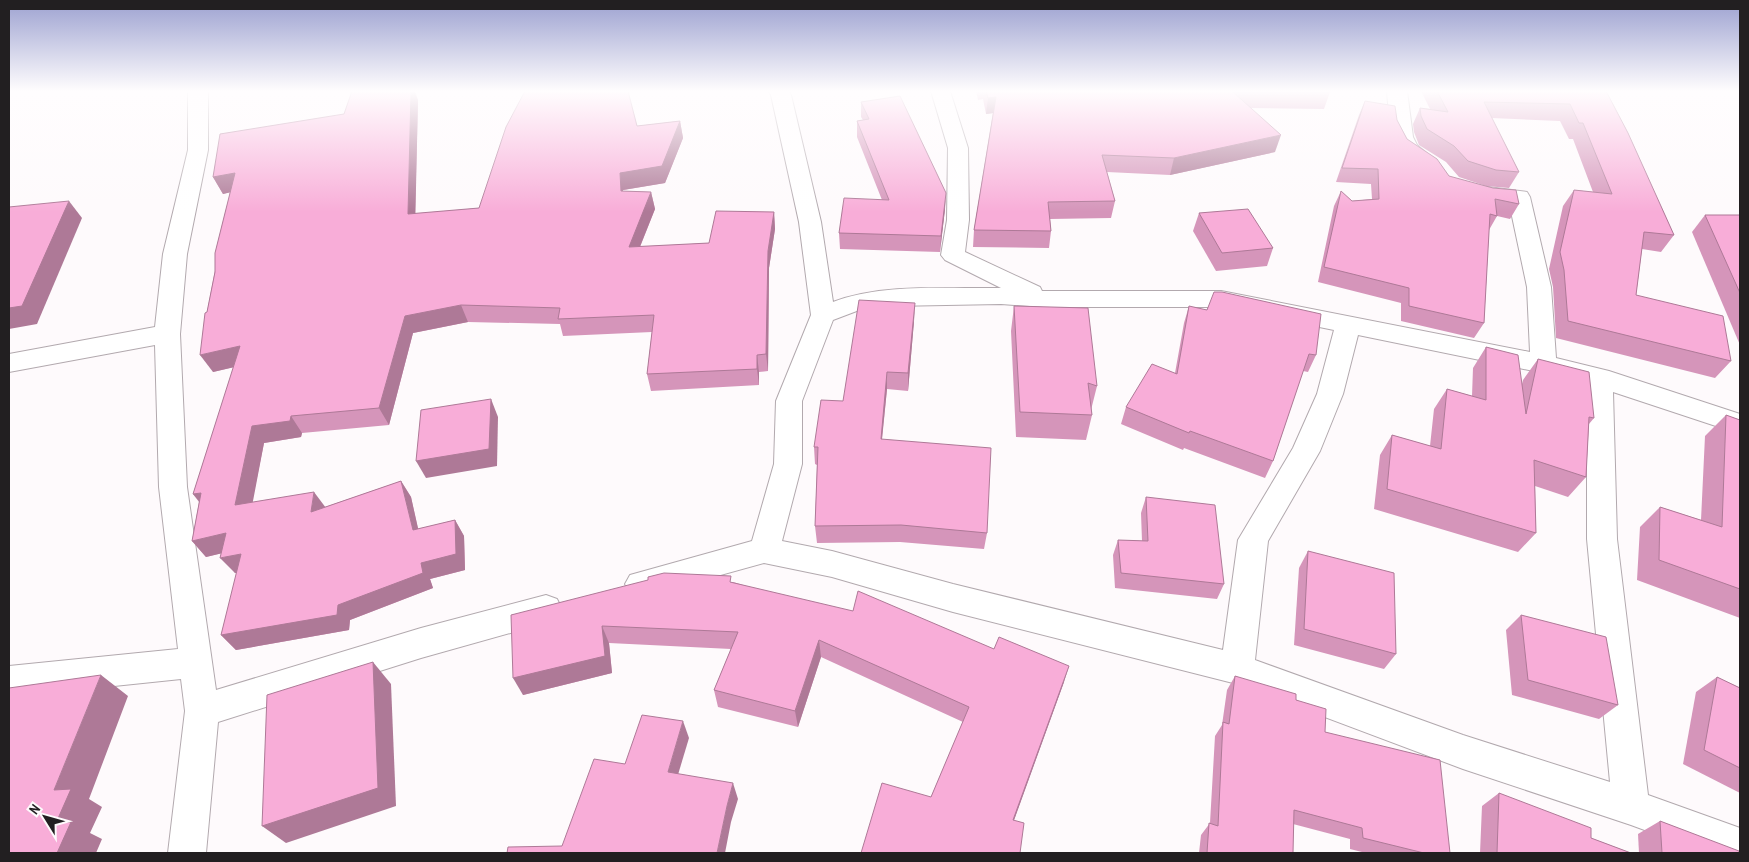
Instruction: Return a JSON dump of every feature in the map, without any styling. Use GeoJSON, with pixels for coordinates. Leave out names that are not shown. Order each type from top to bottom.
{"type":"FeatureCollection","features":[{"type":"Feature","properties":{"kind":"street"},"geometry":{"type":"LineString","coordinates":[[187,853],[202,711],[173,487],[167,334],[176,254],[198,150],[198,131]]}},
{"type":"Feature","properties":{"kind":"street"},"geometry":{"type":"LineString","coordinates":[[764,550],[788,464],[789,400],[824,315],[810,222],[789,131]]}},
{"type":"Feature","properties":{"kind":"street"},"geometry":{"type":"LineString","coordinates":[[953,131],[958,148],[958,220],[953,255],[1043,300]]}},
{"type":"Feature","properties":{"kind":"street"},"geometry":{"type":"LineString","coordinates":[[1403,131],[1409,149],[1438,168]]}},
{"type":"Feature","properties":{"kind":"street"},"geometry":{"type":"LineString","coordinates":[[1459,187],[1485,194],[1519,197],[1539,287],[1543,364]]}},
{"type":"Feature","properties":{"kind":"street"},"geometry":{"type":"LineString","coordinates":[[824,315],[859,301],[891,298],[1001,296],[1043,300],[1221,299],[1543,364],[1600,378],[1740,424]]}},
{"type":"Feature","properties":{"kind":"street"},"geometry":{"type":"LineString","coordinates":[[1237,668],[1253,540],[1306,451],[1330,394],[1348,326]]}},
{"type":"Feature","properties":{"kind":"street"},"geometry":{"type":"LineString","coordinates":[[9,363],[167,334]]}},
{"type":"Feature","properties":{"kind":"street"},"geometry":{"type":"LineString","coordinates":[[1600,378],[1602,539],[1631,807]]}},
{"type":"Feature","properties":{"kind":"street"},"geometry":{"type":"LineString","coordinates":[[611,592],[764,550],[832,564],[953,598],[1237,668],[1463,752],[1631,807],[1733,844],[1740,850]]}},
{"type":"Feature","properties":{"kind":"street"},"geometry":{"type":"LineString","coordinates":[[202,711],[421,643],[573,602]]}},
{"type":"Feature","properties":{"kind":"street"},"geometry":{"type":"LineString","coordinates":[[9,682],[196,662]]}},
{"type":"Feature","properties":{"kind":"building"},"geometry":{"type":"Polygon","coordinates":[[[237,131],[410,131],[408,214],[479,208],[505,131],[676,131],[662,166],[620,173],[621,191],[651,192],[629,247],[709,243],[716,211],[774,212],[768,251],[766,354],[757,355],[757,369],[647,374],[654,315],[558,319],[560,308],[461,305],[405,316],[379,408],[291,416],[290,421],[252,426],[235,505],[314,492],[311,512],[401,481],[413,530],[455,520],[456,554],[421,563],[423,573],[338,605],[337,615],[221,635],[241,554],[220,558],[226,533],[192,541],[201,493],[193,494],[240,346],[200,355],[205,313],[207,312],[215,272],[215,253],[235,173],[213,177],[220,134],[237,131]]]}},
{"type":"Feature","properties":{"kind":"building"},"geometry":{"type":"Polygon","coordinates":[[[861,131],[917,131],[946,193],[941,236],[839,233],[844,198],[889,200],[861,131]]]}},
{"type":"Feature","properties":{"kind":"building"},"geometry":{"type":"Polygon","coordinates":[[[990,131],[1277,131],[1281,135],[1174,158],[1102,155],[1115,201],[1048,202],[1051,231],[974,230],[990,131]]]}},
{"type":"Feature","properties":{"kind":"building"},"geometry":{"type":"Polygon","coordinates":[[[1355,131],[1403,131],[1407,139],[1437,159],[1449,176],[1493,188],[1516,190],[1519,204],[1495,199],[1497,216],[1490,214],[1484,323],[1409,306],[1409,288],[1324,267],[1341,191],[1352,201],[1379,199],[1378,169],[1342,168],[1355,131]]]}},
{"type":"Feature","properties":{"kind":"building"},"geometry":{"type":"Polygon","coordinates":[[[1431,131],[1499,131],[1519,172],[1496,170],[1468,161],[1454,146],[1431,131]]]}},
{"type":"Feature","properties":{"kind":"building"},"geometry":{"type":"Polygon","coordinates":[[[1586,131],[1627,131],[1674,235],[1644,232],[1636,295],[1723,316],[1731,361],[1568,321],[1564,270],[1560,252],[1574,190],[1612,194],[1586,131]]]}},
{"type":"Feature","properties":{"kind":"building"},"geometry":{"type":"Polygon","coordinates":[[[69,201],[22,306],[9,308],[9,207],[69,201]]]}},
{"type":"Feature","properties":{"kind":"building"},"geometry":{"type":"Polygon","coordinates":[[[1248,209],[1273,248],[1222,253],[1199,213],[1248,209]]]}},
{"type":"Feature","properties":{"kind":"building"},"geometry":{"type":"Polygon","coordinates":[[[1705,215],[1740,215],[1740,293],[1705,215]]]}},
{"type":"Feature","properties":{"kind":"building"},"geometry":{"type":"Polygon","coordinates":[[[1214,292],[1222,292],[1321,314],[1316,355],[1309,354],[1273,461],[1190,431],[1189,433],[1126,407],[1152,364],[1177,374],[1189,306],[1207,310],[1214,292]]]}},
{"type":"Feature","properties":{"kind":"building"},"geometry":{"type":"Polygon","coordinates":[[[859,300],[915,303],[908,373],[887,372],[881,439],[991,448],[987,533],[901,525],[815,526],[818,447],[814,447],[821,400],[843,401],[859,300]]]}},
{"type":"Feature","properties":{"kind":"building"},"geometry":{"type":"Polygon","coordinates":[[[1014,306],[1088,308],[1097,386],[1088,383],[1092,415],[1020,412],[1014,306]]]}},
{"type":"Feature","properties":{"kind":"building"},"geometry":{"type":"Polygon","coordinates":[[[1486,347],[1518,355],[1526,414],[1538,359],[1589,372],[1594,418],[1589,417],[1586,477],[1534,460],[1536,533],[1387,489],[1392,435],[1441,449],[1447,389],[1486,400],[1486,347]]]}},
{"type":"Feature","properties":{"kind":"building"},"geometry":{"type":"Polygon","coordinates":[[[491,399],[489,449],[416,461],[421,410],[491,399]]]}},
{"type":"Feature","properties":{"kind":"building"},"geometry":{"type":"Polygon","coordinates":[[[1726,415],[1740,420],[1740,589],[1659,560],[1660,507],[1722,527],[1726,415]]]}},
{"type":"Feature","properties":{"kind":"building"},"geometry":{"type":"Polygon","coordinates":[[[1146,497],[1215,505],[1224,584],[1121,573],[1118,540],[1148,541],[1146,497]]]}},
{"type":"Feature","properties":{"kind":"building"},"geometry":{"type":"Polygon","coordinates":[[[1308,551],[1394,573],[1396,654],[1304,629],[1308,551]]]}},
{"type":"Feature","properties":{"kind":"building"},"geometry":{"type":"Polygon","coordinates":[[[664,573],[731,576],[730,582],[853,611],[858,591],[994,649],[999,637],[1069,666],[1013,820],[1024,823],[1020,853],[861,853],[882,783],[931,797],[969,707],[819,640],[795,711],[714,690],[738,632],[602,626],[605,656],[513,678],[511,615],[648,580],[648,577],[664,573]]]}},
{"type":"Feature","properties":{"kind":"building"},"geometry":{"type":"Polygon","coordinates":[[[1521,615],[1606,637],[1618,705],[1528,680],[1521,615]]]}},
{"type":"Feature","properties":{"kind":"building"},"geometry":{"type":"Polygon","coordinates":[[[373,662],[378,788],[262,826],[267,695],[373,662]]]}},
{"type":"Feature","properties":{"kind":"building"},"geometry":{"type":"Polygon","coordinates":[[[101,675],[54,790],[71,789],[56,823],[71,822],[57,853],[9,853],[9,688],[101,675]]]}},
{"type":"Feature","properties":{"kind":"building"},"geometry":{"type":"Polygon","coordinates":[[[1235,676],[1296,694],[1296,700],[1326,709],[1325,732],[1440,760],[1450,853],[1424,853],[1363,838],[1362,828],[1294,810],[1293,853],[1207,853],[1209,823],[1218,826],[1223,722],[1229,724],[1235,676]]]}},
{"type":"Feature","properties":{"kind":"building"},"geometry":{"type":"Polygon","coordinates":[[[1717,677],[1740,688],[1740,768],[1704,750],[1717,677]]]}},
{"type":"Feature","properties":{"kind":"building"},"geometry":{"type":"Polygon","coordinates":[[[642,715],[683,721],[668,772],[733,783],[717,853],[507,853],[508,847],[562,846],[594,759],[625,764],[642,715]]]}},
{"type":"Feature","properties":{"kind":"building"},"geometry":{"type":"Polygon","coordinates":[[[1499,793],[1591,828],[1591,838],[1631,853],[1497,853],[1499,793]]]}},
{"type":"Feature","properties":{"kind":"building"},"geometry":{"type":"Polygon","coordinates":[[[1660,821],[1739,851],[1739,853],[1662,853],[1660,821]]]}}]}
